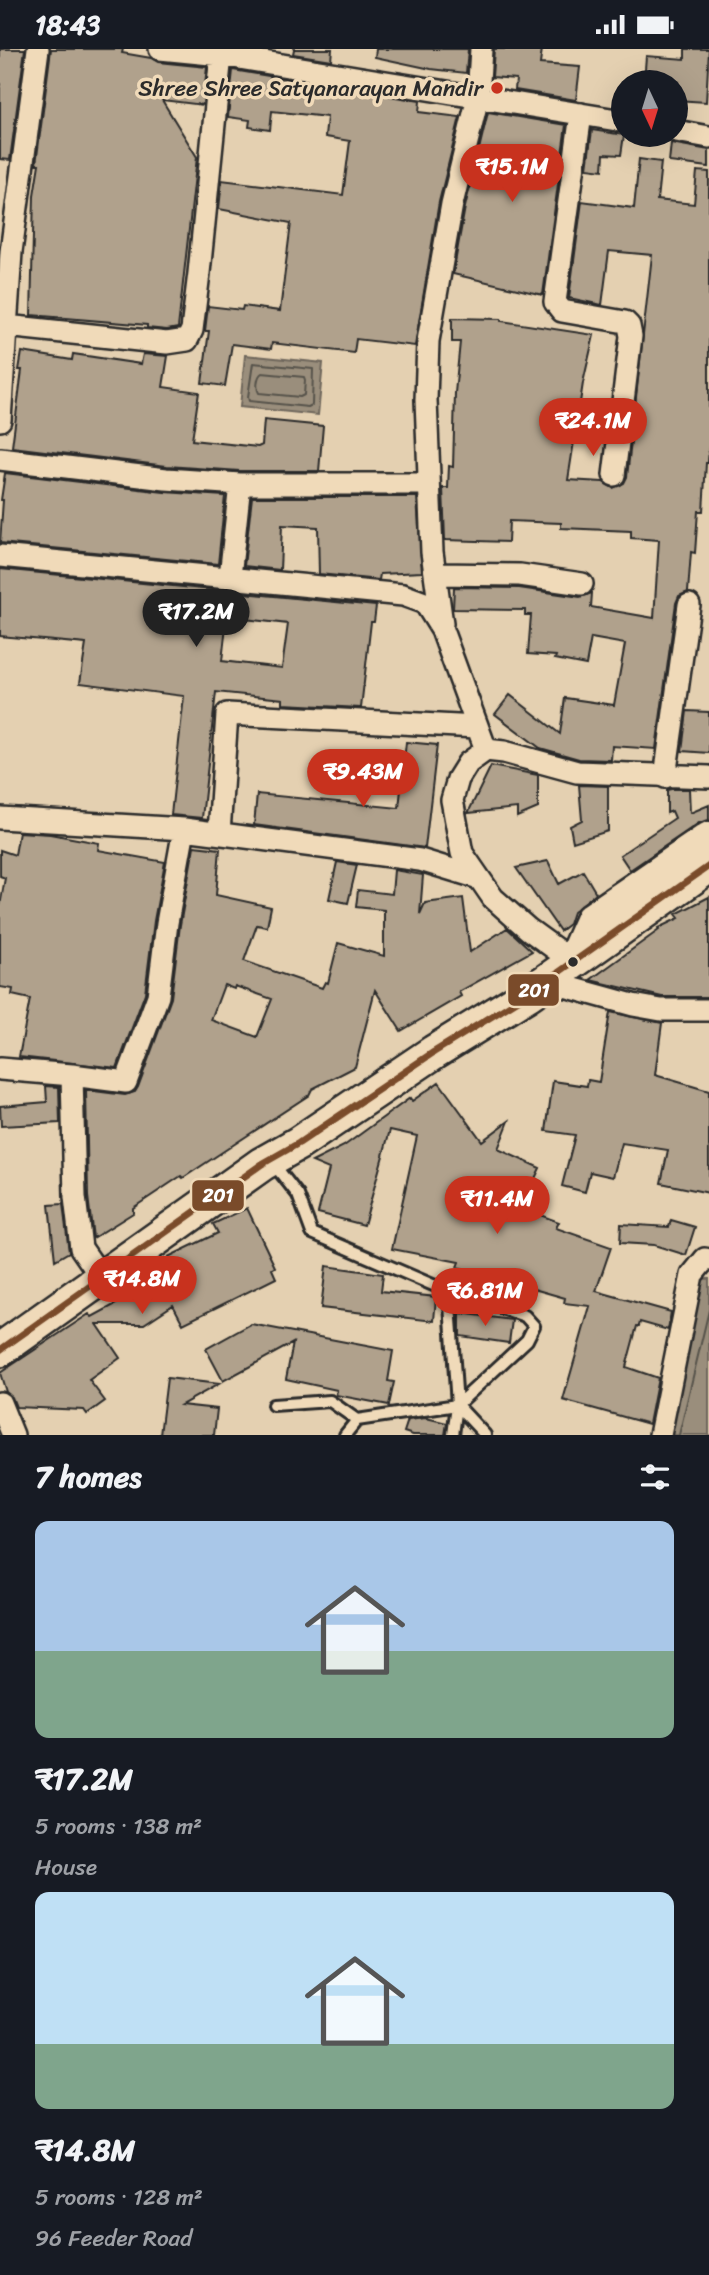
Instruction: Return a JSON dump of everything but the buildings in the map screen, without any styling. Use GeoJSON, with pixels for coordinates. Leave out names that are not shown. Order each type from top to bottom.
{"type":"FeatureCollection","features":[{"type":"Feature","properties":{"kind":"main road"},"geometry":{"type":"LineString","coordinates":[[0,1350],[270,1160],[706,875]]}},
{"type":"Feature","properties":{"kind":"street"},"geometry":{"type":"LineString","coordinates":[[0,421],[11,253],[38,49]]}},
{"type":"Feature","properties":{"kind":"street"},"geometry":{"type":"LineString","coordinates":[[160,49],[221,55],[611,119]]}},
{"type":"Feature","properties":{"kind":"street"},"geometry":{"type":"LineString","coordinates":[[442,630],[429,484],[426,400],[428,341],[452,204],[478,97],[481,49]]}},
{"type":"Feature","properties":{"kind":"street"},"geometry":{"type":"LineString","coordinates":[[6,326],[167,343],[187,341],[192,330],[195,307],[221,55]]}},
{"type":"Feature","properties":{"kind":"street"},"geometry":{"type":"LineString","coordinates":[[581,114],[555,302],[562,311],[625,322],[629,326],[631,336],[614,475]]}},
{"type":"Feature","properties":{"kind":"street"},"geometry":{"type":"LineString","coordinates":[[688,133],[709,137]]}},
{"type":"Feature","properties":{"kind":"street"},"geometry":{"type":"LineString","coordinates":[[0,459],[166,479],[240,484],[429,484]]}},
{"type":"Feature","properties":{"kind":"street"},"geometry":{"type":"LineString","coordinates":[[230,577],[240,484]]}},
{"type":"Feature","properties":{"kind":"street"},"geometry":{"type":"LineString","coordinates":[[0,556],[403,595],[425,603],[442,630],[485,750]]}},
{"type":"Feature","properties":{"kind":"street"},"geometry":{"type":"LineString","coordinates":[[435,574],[520,575],[582,585]]}},
{"type":"Feature","properties":{"kind":"street"},"geometry":{"type":"LineString","coordinates":[[665,777],[689,605]]}},
{"type":"Feature","properties":{"kind":"street"},"geometry":{"type":"LineString","coordinates":[[219,833],[227,714],[477,727]]}},
{"type":"Feature","properties":{"kind":"street"},"geometry":{"type":"LineString","coordinates":[[709,777],[577,772],[504,752],[485,750],[468,763],[458,779],[452,800],[462,853],[493,898],[528,929],[572,961],[591,918],[709,837]]}},
{"type":"Feature","properties":{"kind":"street"},"geometry":{"type":"LineString","coordinates":[[0,818],[219,833],[420,860],[479,878]]}},
{"type":"Feature","properties":{"kind":"street"},"geometry":{"type":"LineString","coordinates":[[0,1069],[126,1082],[158,996],[167,923],[184,829]]}},
{"type":"Feature","properties":{"kind":"street"},"geometry":{"type":"LineString","coordinates":[[546,981],[661,1010],[709,1010]]}},
{"type":"Feature","properties":{"kind":"street"},"geometry":{"type":"LineString","coordinates":[[72,1075],[75,1197],[81,1248],[101,1277]]}},
{"type":"Feature","properties":{"kind":"street"},"geometry":{"type":"LineString","coordinates":[[660,1435],[692,1275],[705,1259],[709,1260]]}},
{"type":"Feature","properties":{"kind":"street"},"geometry":{"type":"LineString","coordinates":[[0,1402],[13,1435]]}},
{"type":"Feature","properties":{"kind":"lane"},"geometry":{"type":"LineString","coordinates":[[270,1160],[298,1195],[312,1233],[449,1290],[525,1316],[534,1326],[527,1340],[457,1405],[357,1420],[345,1435]]}},
{"type":"Feature","properties":{"kind":"lane"},"geometry":{"type":"LineString","coordinates":[[449,1290],[457,1405],[453,1435]]}},
{"type":"Feature","properties":{"kind":"lane"},"geometry":{"type":"LineString","coordinates":[[273,1405],[331,1401],[357,1420]]}},
{"type":"Feature","properties":{"kind":"lane"},"geometry":{"type":"LineString","coordinates":[[457,1405],[485,1435]]}},
{"type":"Feature","properties":{"kind":"water"},"geometry":{"type":"Polygon","coordinates":[[[245,355],[323,363],[318,415],[240,407],[245,355]]]}},
{"type":"Feature","properties":{"kind":"water"},"geometry":{"type":"Polygon","coordinates":[[[690,1277],[709,1279],[709,1435],[652,1435],[690,1277]]]}},
{"type":"Feature","properties":{"kind":"transit line","name":"201"},"geometry":{"type":"LineString","coordinates":[[0,1350],[262,1164],[299,1143],[434,1052],[528,994],[709,866]]}},
{"type":"Feature","properties":{"kind":"place","name":"Shree Shree Satyanarayan Mandir"},"geometry":{"type":"Point","coordinates":[497,88]}}]}
